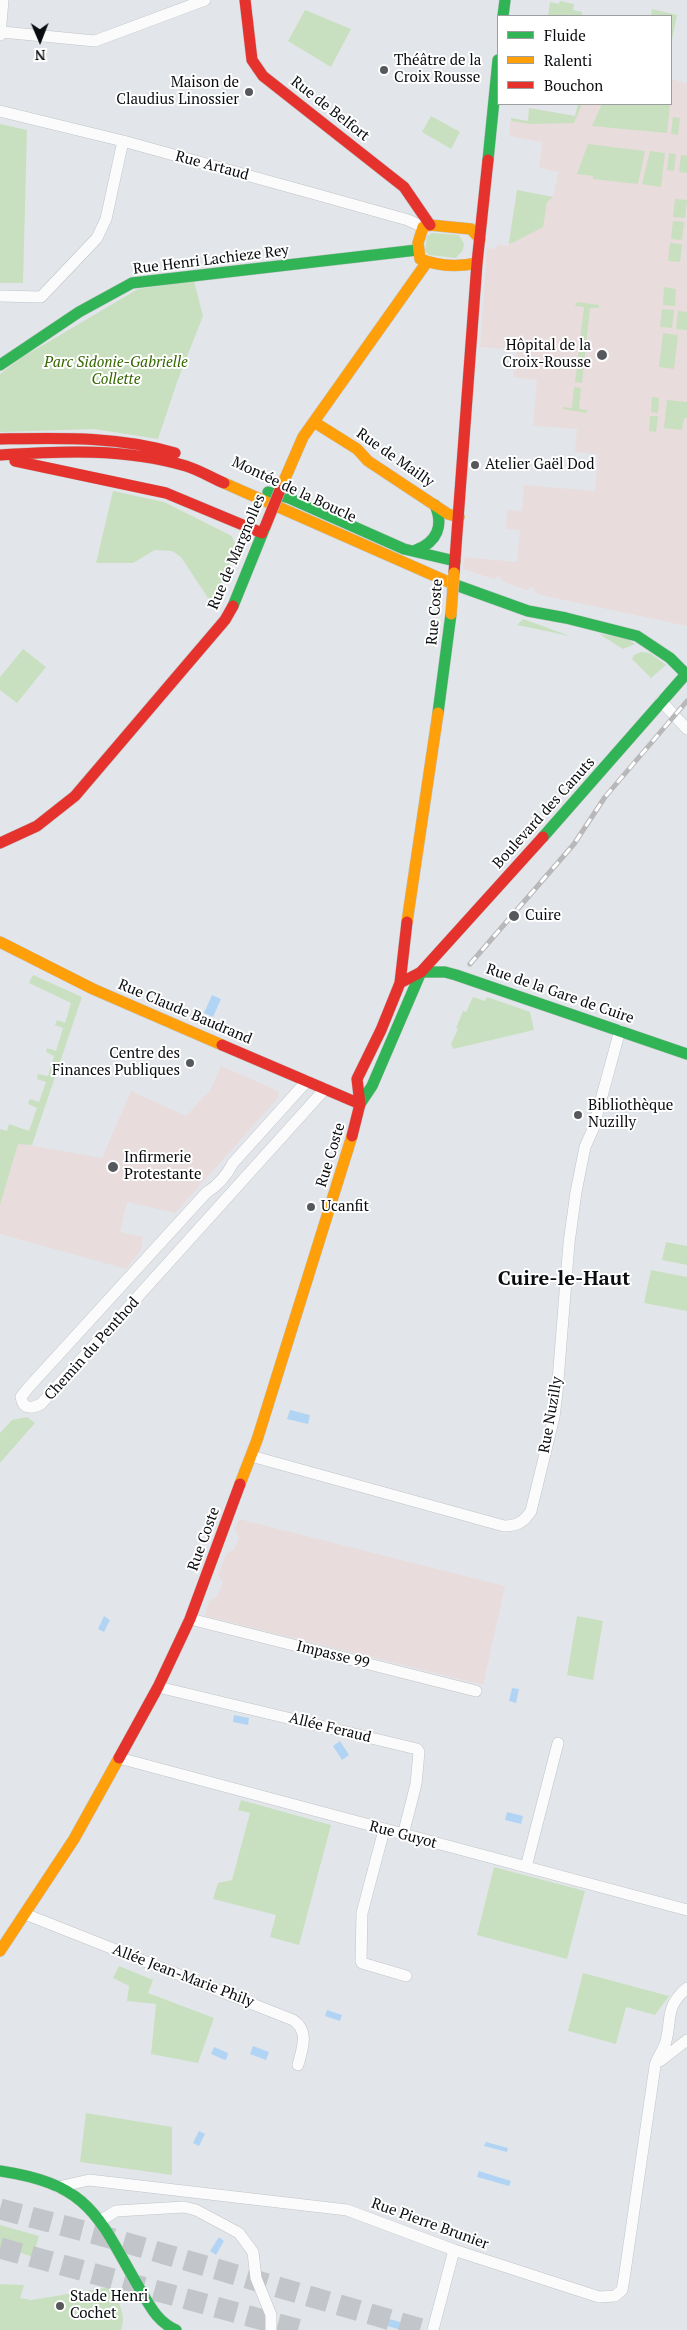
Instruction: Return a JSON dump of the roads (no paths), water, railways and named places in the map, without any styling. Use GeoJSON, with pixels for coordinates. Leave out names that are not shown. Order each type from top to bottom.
{"type":"FeatureCollection","features":[{"type":"Feature","properties":{"kind":"street"},"geometry":{"type":"LineString","coordinates":[[3,0],[1,29],[95,41],[205,0]]}},
{"type":"Feature","properties":{"kind":"street","name":"Rue de Belfort"},"geometry":{"type":"LineString","coordinates":[[245,0],[252,60],[263,76],[400,183],[427,226]]}},
{"type":"Feature","properties":{"kind":"street"},"geometry":{"type":"LineString","coordinates":[[503,15],[505,0]]}},
{"type":"Feature","properties":{"kind":"street","name":"Rue Coste"},"geometry":{"type":"LineString","coordinates":[[0,1951],[74,1840],[158,1687],[190,1619],[252,1456],[356,1127],[360,1104],[357,1079],[400,983],[404,962],[407,923],[440,703],[450,614],[459,517],[477,263],[497,70]]}},
{"type":"Feature","properties":{"kind":"street","name":"Rue Artaud"},"geometry":{"type":"LineString","coordinates":[[0,110],[123,141],[427,226]]}},
{"type":"Feature","properties":{"kind":"street"},"geometry":{"type":"LineString","coordinates":[[0,296],[41,297],[97,238],[106,219],[123,141]]}},
{"type":"Feature","properties":{"kind":"street"},"geometry":{"type":"LineString","coordinates":[[477,263],[467,266],[427,262],[420,259],[418,250],[419,235],[427,226],[471,229],[480,239]]}},
{"type":"Feature","properties":{"kind":"street","name":"Rue Henri Lachieze Rey"},"geometry":{"type":"LineString","coordinates":[[0,365],[19,350],[79,312],[132,283],[418,250]]}},
{"type":"Feature","properties":{"kind":"street","name":"Rue de Margnolles"},"geometry":{"type":"LineString","coordinates":[[0,843],[6,838],[38,826],[75,796],[230,614],[295,452],[314,422],[427,262]]}},
{"type":"Feature","properties":{"kind":"street","name":"Rue de Mailly"},"geometry":{"type":"LineString","coordinates":[[314,422],[357,449],[368,461],[435,505],[453,516],[459,517]]}},
{"type":"Feature","properties":{"kind":"street","name":"Montée de la Boucle"},"geometry":{"type":"LineString","coordinates":[[0,439],[116,438],[153,445],[186,457],[419,565],[566,618]]}},
{"type":"Feature","properties":{"kind":"street","name":"Montée de la Boucle"},"geometry":{"type":"LineString","coordinates":[[0,457],[102,450],[162,459],[188,467],[441,579],[528,611],[566,618],[638,636],[670,658],[686,674]]}},
{"type":"Feature","properties":{"kind":"street"},"geometry":{"type":"LineString","coordinates":[[0,457],[166,492],[264,530]]}},
{"type":"Feature","properties":{"kind":"street"},"geometry":{"type":"LineString","coordinates":[[254,488],[289,498],[404,549],[416,550],[455,561]]}},
{"type":"Feature","properties":{"kind":"street"},"geometry":{"type":"LineString","coordinates":[[416,550],[430,545],[437,536],[440,518],[435,505]]}},
{"type":"Feature","properties":{"kind":"street","name":"Boulevard des Canuts"},"geometry":{"type":"LineString","coordinates":[[421,972],[587,788],[686,674]]}},
{"type":"Feature","properties":{"kind":"street"},"geometry":{"type":"LineString","coordinates":[[662,701],[687,729]]}},
{"type":"Feature","properties":{"kind":"street","name":"Rue Claude Baudrand"},"geometry":{"type":"LineString","coordinates":[[0,942],[93,989],[360,1104]]}},
{"type":"Feature","properties":{"kind":"street"},"geometry":{"type":"LineString","coordinates":[[404,962],[421,972]]}},
{"type":"Feature","properties":{"kind":"street"},"geometry":{"type":"LineString","coordinates":[[400,983],[421,972]]}},
{"type":"Feature","properties":{"kind":"street","name":"Rue Coste"},"geometry":{"type":"LineString","coordinates":[[360,1104],[372,1086],[421,972]]}},
{"type":"Feature","properties":{"kind":"street","name":"Rue de la Gare de Cuire"},"geometry":{"type":"LineString","coordinates":[[421,972],[445,972],[456,975],[687,1054]]}},
{"type":"Feature","properties":{"kind":"street","name":"Rue Nuzilly"},"geometry":{"type":"LineString","coordinates":[[252,1456],[504,1526],[513,1526],[527,1518],[531,1511],[554,1416],[570,1233],[576,1192],[585,1147],[593,1129],[620,1030]]}},
{"type":"Feature","properties":{"kind":"street","name":"Chemin du Penthod"},"geometry":{"type":"LineString","coordinates":[[307,1081],[232,1163],[223,1178],[206,1193],[28,1388],[21,1397],[22,1403],[27,1407],[34,1408],[41,1404],[325,1089]]}},
{"type":"Feature","properties":{"kind":"street","name":"Impasse 99"},"geometry":{"type":"LineString","coordinates":[[190,1619],[476,1691]]}},
{"type":"Feature","properties":{"kind":"street","name":"Allée Feraud"},"geometry":{"type":"LineString","coordinates":[[158,1687],[418,1749],[416,1784],[403,1835]]}},
{"type":"Feature","properties":{"kind":"street"},"geometry":{"type":"LineString","coordinates":[[526,1868],[558,1743]]}},
{"type":"Feature","properties":{"kind":"street","name":"Rue Guyot"},"geometry":{"type":"LineString","coordinates":[[119,1758],[687,1910]]}},
{"type":"Feature","properties":{"kind":"street"},"geometry":{"type":"LineString","coordinates":[[384,1830],[362,1913],[361,1961],[362,1963],[406,1976]]}},
{"type":"Feature","properties":{"kind":"street","name":"Allée Jean-Marie Phily"},"geometry":{"type":"LineString","coordinates":[[26,1914],[294,2020],[299,2024],[304,2038],[298,2065]]}},
{"type":"Feature","properties":{"kind":"street","name":"Rue Pierre Brunier"},"geometry":{"type":"LineString","coordinates":[[58,2187],[89,2180],[347,2210],[454,2250],[599,2296],[615,2296],[622,2290],[624,2279],[654,2070],[666,2041],[667,2024],[674,2003],[687,1988]]}},
{"type":"Feature","properties":{"kind":"street"},"geometry":{"type":"LineString","coordinates":[[654,2070],[687,2040]]}},
{"type":"Feature","properties":{"kind":"street"},"geometry":{"type":"LineString","coordinates":[[0,2171],[32,2177],[58,2187],[84,2202],[100,2220],[161,2327],[176,2330]]}},
{"type":"Feature","properties":{"kind":"street"},"geometry":{"type":"LineString","coordinates":[[100,2220],[116,2211],[178,2207],[196,2210],[239,2232],[253,2252],[256,2280],[271,2315],[272,2330]]}},
{"type":"Feature","properties":{"kind":"street"},"geometry":{"type":"LineString","coordinates":[[433,2330],[454,2250]]}},
{"type":"Feature","properties":{"kind":"water"},"geometry":{"type":"Polygon","coordinates":[[[212,995],[221,999],[213,1017],[204,1013],[212,995]]]}},
{"type":"Feature","properties":{"kind":"water"},"geometry":{"type":"Polygon","coordinates":[[[290,1410],[310,1415],[308,1424],[287,1419],[290,1410]]]}},
{"type":"Feature","properties":{"kind":"water"},"geometry":{"type":"Polygon","coordinates":[[[104,1616],[110,1620],[104,1632],[98,1629],[104,1616]]]}},
{"type":"Feature","properties":{"kind":"water"},"geometry":{"type":"Polygon","coordinates":[[[512,1688],[519,1689],[516,1703],[509,1701],[512,1688]]]}},
{"type":"Feature","properties":{"kind":"water"},"geometry":{"type":"Polygon","coordinates":[[[234,1715],[249,1718],[248,1725],[233,1722],[234,1715]]]}},
{"type":"Feature","properties":{"kind":"water"},"geometry":{"type":"Polygon","coordinates":[[[340,1741],[349,1755],[342,1760],[333,1746],[340,1741]]]}},
{"type":"Feature","properties":{"kind":"water"},"geometry":{"type":"Polygon","coordinates":[[[507,1812],[523,1816],[521,1824],[505,1820],[507,1812]]]}},
{"type":"Feature","properties":{"kind":"water"},"geometry":{"type":"Polygon","coordinates":[[[327,2010],[342,2015],[340,2021],[325,2016],[327,2010]]]}},
{"type":"Feature","properties":{"kind":"water"},"geometry":{"type":"Polygon","coordinates":[[[253,2046],[269,2052],[266,2060],[250,2054],[253,2046]]]}},
{"type":"Feature","properties":{"kind":"water"},"geometry":{"type":"Polygon","coordinates":[[[214,2047],[228,2053],[225,2060],[211,2054],[214,2047]]]}},
{"type":"Feature","properties":{"kind":"water"},"geometry":{"type":"Polygon","coordinates":[[[199,2131],[205,2134],[199,2146],[193,2143],[199,2131]]]}},
{"type":"Feature","properties":{"kind":"water"},"geometry":{"type":"Polygon","coordinates":[[[486,2142],[508,2148],[507,2152],[484,2146],[486,2142]]]}},
{"type":"Feature","properties":{"kind":"water"},"geometry":{"type":"Polygon","coordinates":[[[479,2171],[511,2181],[509,2186],[477,2177],[479,2171]]]}},
{"type":"Feature","properties":{"kind":"water"},"geometry":{"type":"Polygon","coordinates":[[[219,2237],[224,2241],[216,2255],[210,2251],[219,2237]]]}},
{"type":"Feature","properties":{"kind":"water"},"geometry":{"type":"Polygon","coordinates":[[[389,2319],[404,2323],[402,2330],[387,2326],[389,2319]]]}},
{"type":"Feature","properties":{"kind":"tunnel"},"geometry":{"type":"LineString","coordinates":[[0,2209],[103,2236],[425,2330]]}},
{"type":"Feature","properties":{"kind":"tunnel"},"geometry":{"type":"LineString","coordinates":[[0,2248],[300,2330]]}},
{"type":"Feature","properties":{"kind":"railway"},"geometry":{"type":"LineString","coordinates":[[470,964],[574,844],[605,797],[687,701]]}},
{"type":"Feature","properties":{"kind":"place","name":"Théâtre de la Croix Rousse"},"geometry":{"type":"Point","coordinates":[384,70]}},
{"type":"Feature","properties":{"kind":"place","name":"Maison de Claudius Linossier"},"geometry":{"type":"Point","coordinates":[249,92]}},
{"type":"Feature","properties":{"kind":"place","name":"Hôpital de la Croix-Rousse"},"geometry":{"type":"Point","coordinates":[602,355]}},
{"type":"Feature","properties":{"kind":"place","name":"Atelier Gaël Dod"},"geometry":{"type":"Point","coordinates":[475,465]}},
{"type":"Feature","properties":{"kind":"place","name":"Cuire"},"geometry":{"type":"Point","coordinates":[514,916]}},
{"type":"Feature","properties":{"kind":"place","name":"Centre des Finances Publiques"},"geometry":{"type":"Point","coordinates":[190,1063]}},
{"type":"Feature","properties":{"kind":"place","name":"Bibliothèque Nuzilly"},"geometry":{"type":"Point","coordinates":[578,1115]}},
{"type":"Feature","properties":{"kind":"place","name":"Infirmerie Protestante"},"geometry":{"type":"Point","coordinates":[113,1167]}},
{"type":"Feature","properties":{"kind":"place","name":"Ucanfit"},"geometry":{"type":"Point","coordinates":[311,1207]}},
{"type":"Feature","properties":{"kind":"place","name":"Stade Henri Cochet"},"geometry":{"type":"Point","coordinates":[60,2306]}},
{"type":"Feature","properties":{"kind":"district","name":"Cuire-le-Haut"},"geometry":{"type":"Point","coordinates":[564,1279]}},
{"type":"Feature","properties":{"kind":"park label","name":"Parc Sidonie-Gabrielle Collette"},"geometry":{"type":"Point","coordinates":[116,372]}}]}
